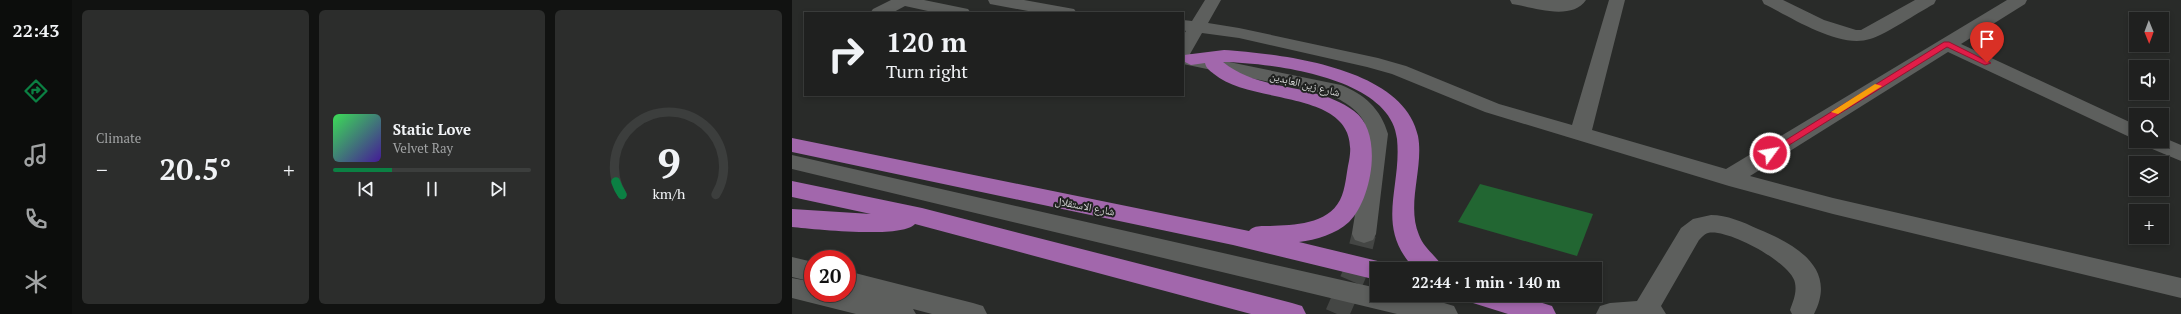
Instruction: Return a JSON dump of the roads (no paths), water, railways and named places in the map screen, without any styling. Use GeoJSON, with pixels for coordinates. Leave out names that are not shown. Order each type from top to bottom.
{"type":"FeatureCollection","features":[{"type":"Feature","properties":{"kind":"highway"},"geometry":{"type":"LineString","coordinates":[[1186,56],[1233,57],[1312,70],[1360,84],[1385,99],[1402,120],[1406,132],[1408,160],[1402,220],[1404,231],[1414,251],[1425,262]]}},
{"type":"Feature","properties":{"kind":"highway"},"geometry":{"type":"LineString","coordinates":[[1214,64],[1224,74],[1241,82],[1330,105],[1340,110],[1355,124],[1361,142],[1353,200],[1336,219],[1309,232],[1234,236]]}},
{"type":"Feature","properties":{"kind":"highway","name":"شارع الاستقلال"},"geometry":{"type":"LineString","coordinates":[[792,146],[1234,236],[1370,268]]}},
{"type":"Feature","properties":{"kind":"highway"},"geometry":{"type":"LineString","coordinates":[[792,188],[922,218],[1292,314]]}},
{"type":"Feature","properties":{"kind":"highway"},"geometry":{"type":"LineString","coordinates":[[792,218],[863,224],[922,218]]}},
{"type":"Feature","properties":{"kind":"highway"},"geometry":{"type":"LineString","coordinates":[[1504,302],[1542,314]]}},
{"type":"Feature","properties":{"kind":"street"},"geometry":{"type":"LineString","coordinates":[[881,12],[900,0],[957,12]]}},
{"type":"Feature","properties":{"kind":"street"},"geometry":{"type":"LineString","coordinates":[[996,0],[1062,12]]}},
{"type":"Feature","properties":{"kind":"street"},"geometry":{"type":"LineString","coordinates":[[1186,56],[1190,25],[1213,0]]}},
{"type":"Feature","properties":{"kind":"street"},"geometry":{"type":"LineString","coordinates":[[1518,0],[1559,6],[1571,4],[1578,0]]}},
{"type":"Feature","properties":{"kind":"street"},"geometry":{"type":"LineString","coordinates":[[1580,134],[1617,0]]}},
{"type":"Feature","properties":{"kind":"street"},"geometry":{"type":"LineString","coordinates":[[1770,0],[1842,34],[1855,37],[1865,35],[1928,0]]}},
{"type":"Feature","properties":{"kind":"street"},"geometry":{"type":"LineString","coordinates":[[1728,178],[2019,0]]}},
{"type":"Feature","properties":{"kind":"street"},"geometry":{"type":"LineString","coordinates":[[1190,25],[1239,33],[1385,66],[1492,108],[1728,178],[1833,206],[2181,288]]}},
{"type":"Feature","properties":{"kind":"street"},"geometry":{"type":"LineString","coordinates":[[1947,44],[2129,130]]}},
{"type":"Feature","properties":{"kind":"street","name":"شارع زين العابدين"},"geometry":{"type":"LineString","coordinates":[[1186,56],[1214,64],[1334,90],[1348,95],[1368,112],[1374,122],[1377,134],[1364,234]]}},
{"type":"Feature","properties":{"kind":"street"},"geometry":{"type":"LineString","coordinates":[[2168,148],[2181,154]]}},
{"type":"Feature","properties":{"kind":"street"},"geometry":{"type":"LineString","coordinates":[[792,162],[1444,314]]}},
{"type":"Feature","properties":{"kind":"street"},"geometry":{"type":"LineString","coordinates":[[792,171],[1406,314]]}},
{"type":"Feature","properties":{"kind":"street"},"geometry":{"type":"LineString","coordinates":[[1610,314],[1631,311],[1648,313],[1690,234],[1698,227],[1710,224],[1732,228],[1767,242],[1789,255],[1804,272],[1808,282],[1808,302],[1803,310]]}},
{"type":"Feature","properties":{"kind":"street"},"geometry":{"type":"LineString","coordinates":[[792,267],[804,270]]}},
{"type":"Feature","properties":{"kind":"street"},"geometry":{"type":"LineString","coordinates":[[856,282],[973,314]]}},
{"type":"Feature","properties":{"kind":"street"},"geometry":{"type":"LineString","coordinates":[[792,288],[804,291]]}},
{"type":"Feature","properties":{"kind":"street"},"geometry":{"type":"LineString","coordinates":[[851,302],[902,314]]}},
{"type":"Feature","properties":{"kind":"tunnel"},"geometry":{"type":"LineString","coordinates":[[1337,314],[1354,275],[1364,234]]}}]}
